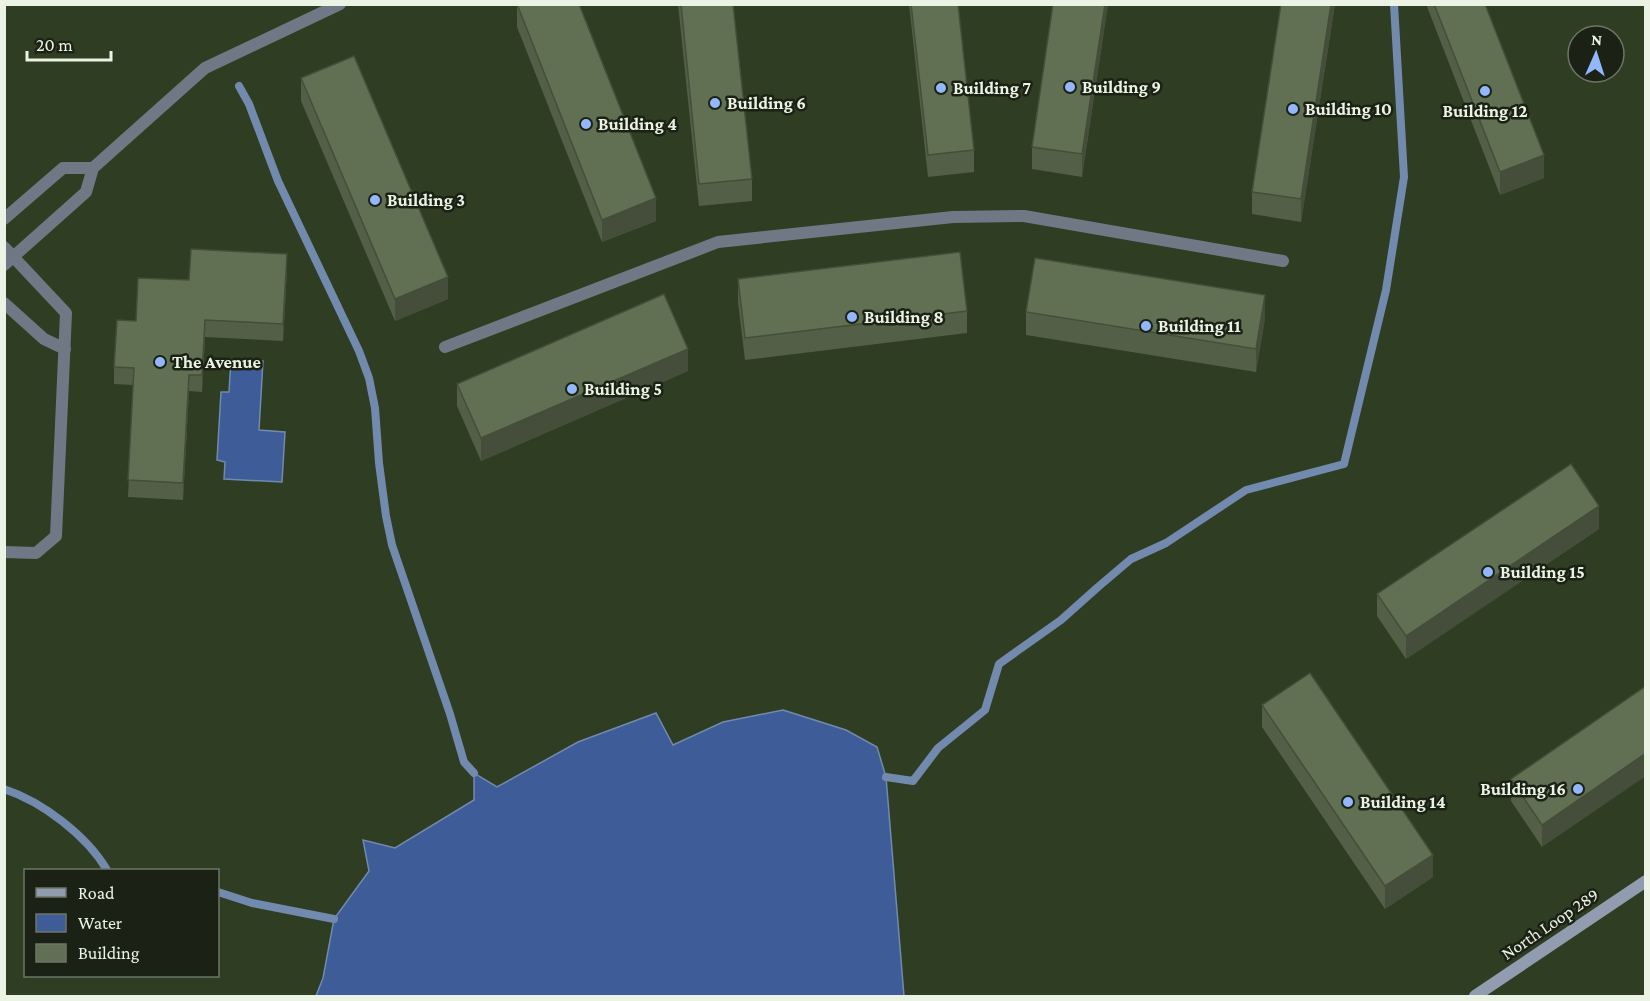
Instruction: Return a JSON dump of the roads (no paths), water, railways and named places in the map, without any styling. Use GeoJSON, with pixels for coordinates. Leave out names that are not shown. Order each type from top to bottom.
{"type":"FeatureCollection","features":[{"type":"Feature","properties":{"kind":"main road","name":"North Loop 289"},"geometry":{"type":"LineString","coordinates":[[1475,996],[1646,881]]}},
{"type":"Feature","properties":{"kind":"lane"},"geometry":{"type":"LineString","coordinates":[[4,265],[86,192],[93,168],[206,68],[340,4]]}},
{"type":"Feature","properties":{"kind":"lane"},"geometry":{"type":"LineString","coordinates":[[4,219],[63,168],[93,168]]}},
{"type":"Feature","properties":{"kind":"lane"},"geometry":{"type":"LineString","coordinates":[[445,347],[718,242],[922,220],[1024,216],[1283,261]]}},
{"type":"Feature","properties":{"kind":"lane"},"geometry":{"type":"LineString","coordinates":[[4,247],[66,313],[56,536],[36,553],[4,552]]}},
{"type":"Feature","properties":{"kind":"lane"},"geometry":{"type":"LineString","coordinates":[[4,303],[44,339],[65,349]]}},
{"type":"Feature","properties":{"kind":"water"},"geometry":{"type":"Polygon","coordinates":[[[231,359],[263,361],[259,430],[285,432],[282,482],[224,479],[225,462],[217,460],[221,392],[229,392],[231,359]]]}},
{"type":"Feature","properties":{"kind":"water"},"geometry":{"type":"Polygon","coordinates":[[[783,710],[846,730],[877,747],[886,777],[904,996],[316,996],[323,978],[334,919],[369,871],[363,840],[395,848],[474,800],[474,773],[497,787],[578,742],[656,713],[673,745],[723,722],[783,710]]]}},
{"type":"Feature","properties":{"kind":"waterway"},"geometry":{"type":"LineString","coordinates":[[886,777],[913,781],[938,748],[985,710],[999,664],[1061,620],[1131,559],[1166,543],[1246,490],[1344,464],[1386,290],[1404,177],[1394,4]]}},
{"type":"Feature","properties":{"kind":"waterway"},"geometry":{"type":"LineString","coordinates":[[239,86],[249,104],[278,181],[359,351],[369,378],[375,408],[386,516],[392,545],[450,714],[464,762],[474,773]]}},
{"type":"Feature","properties":{"kind":"waterway"},"geometry":{"type":"LineString","coordinates":[[4,789],[34,802],[63,822],[88,845],[106,869]]}},
{"type":"Feature","properties":{"kind":"waterway"},"geometry":{"type":"LineString","coordinates":[[219,892],[252,903],[334,919]]}},
{"type":"Feature","properties":{"kind":"place","name":"Building 9"},"geometry":{"type":"Point","coordinates":[1070,87]}},
{"type":"Feature","properties":{"kind":"place","name":"Building 7"},"geometry":{"type":"Point","coordinates":[941,88]}},
{"type":"Feature","properties":{"kind":"place","name":"Building 12"},"geometry":{"type":"Point","coordinates":[1485,91]}},
{"type":"Feature","properties":{"kind":"place","name":"Building 6"},"geometry":{"type":"Point","coordinates":[715,103]}},
{"type":"Feature","properties":{"kind":"place","name":"Building 10"},"geometry":{"type":"Point","coordinates":[1293,109]}},
{"type":"Feature","properties":{"kind":"place","name":"Building 4"},"geometry":{"type":"Point","coordinates":[586,124]}},
{"type":"Feature","properties":{"kind":"place","name":"Building 3"},"geometry":{"type":"Point","coordinates":[375,200]}},
{"type":"Feature","properties":{"kind":"place","name":"Building 8"},"geometry":{"type":"Point","coordinates":[852,317]}},
{"type":"Feature","properties":{"kind":"place","name":"Building 11"},"geometry":{"type":"Point","coordinates":[1146,326]}},
{"type":"Feature","properties":{"kind":"place","name":"The Avenue"},"geometry":{"type":"Point","coordinates":[160,362]}},
{"type":"Feature","properties":{"kind":"place","name":"Building 5"},"geometry":{"type":"Point","coordinates":[572,389]}},
{"type":"Feature","properties":{"kind":"place","name":"Building 15"},"geometry":{"type":"Point","coordinates":[1488,572]}},
{"type":"Feature","properties":{"kind":"place","name":"Building 16"},"geometry":{"type":"Point","coordinates":[1578,789]}},
{"type":"Feature","properties":{"kind":"place","name":"Building 14"},"geometry":{"type":"Point","coordinates":[1348,802]}}]}
